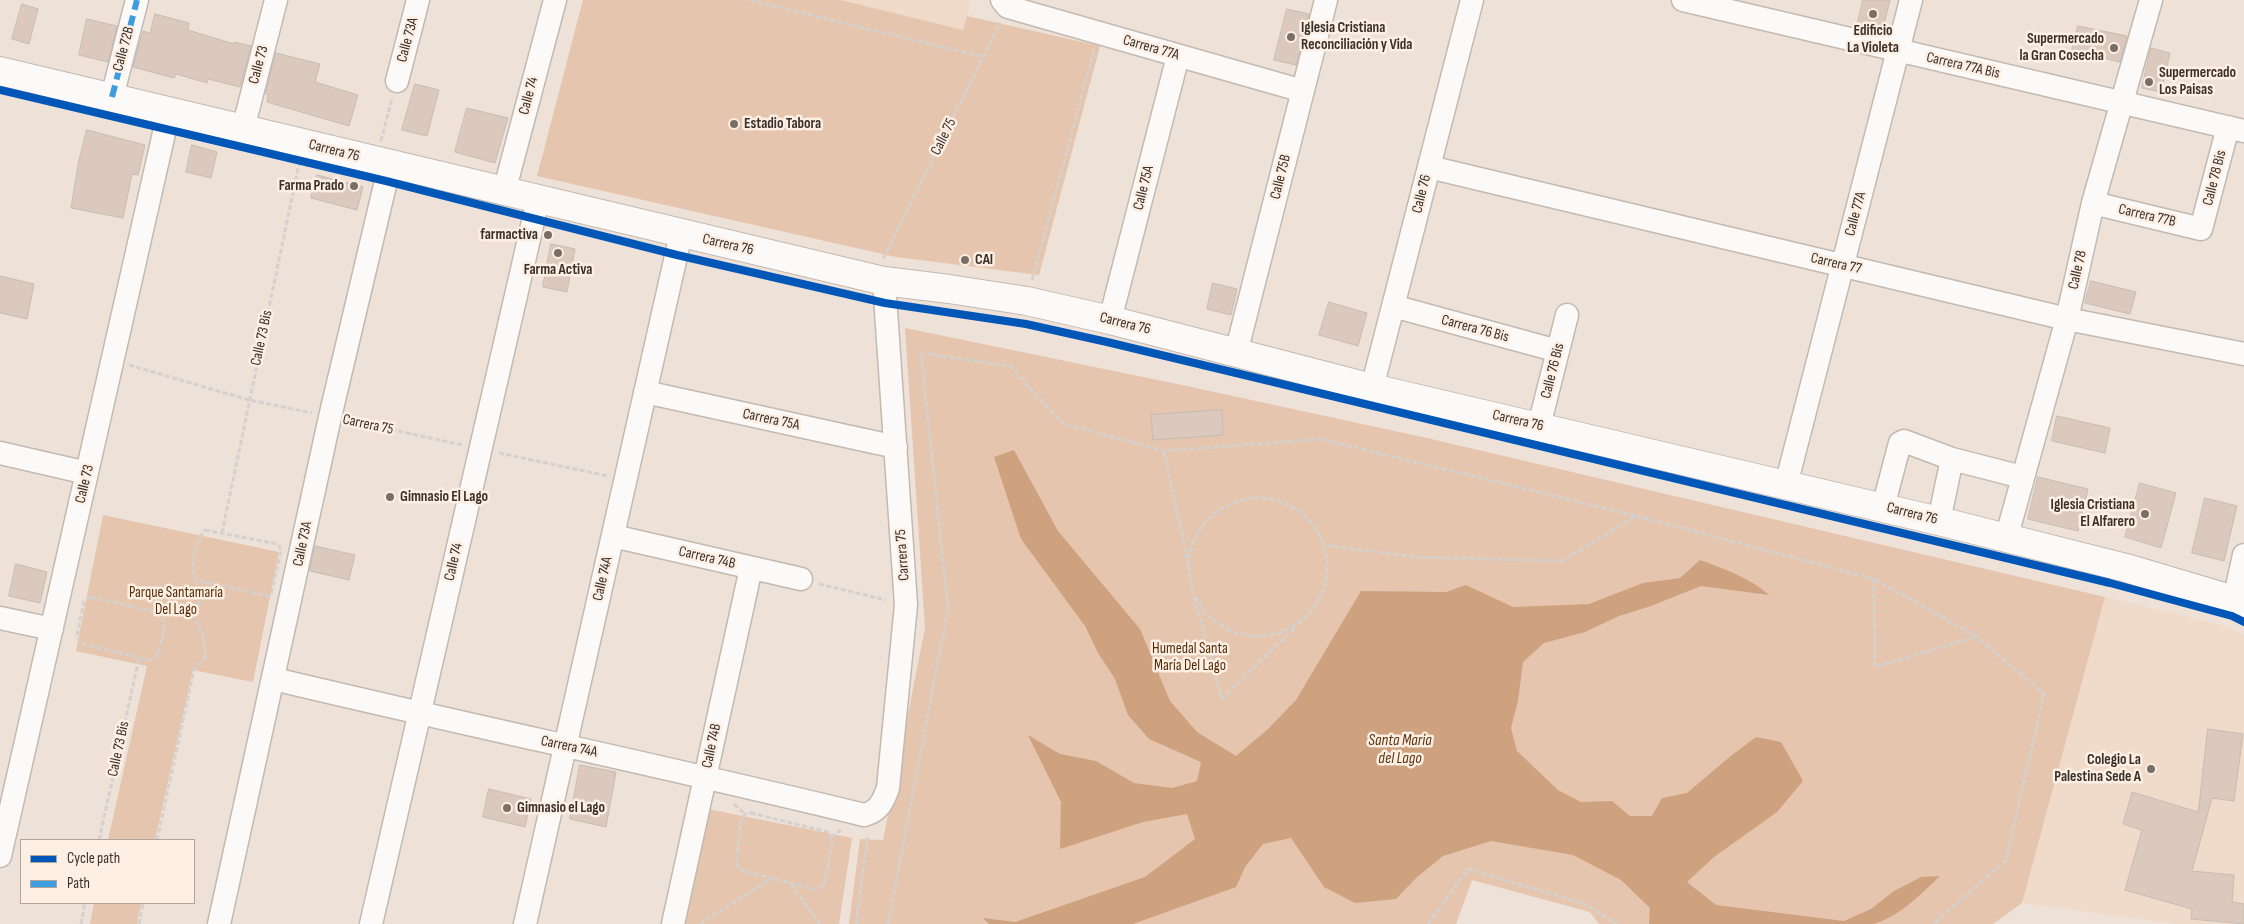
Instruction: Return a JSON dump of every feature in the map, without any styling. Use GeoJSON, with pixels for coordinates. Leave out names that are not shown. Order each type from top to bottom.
{"type":"FeatureCollection","features":[{"type":"Feature","properties":{"kind":"main road","name":"Carrera 76"},"geometry":{"type":"LineString","coordinates":[[1,76],[112,97],[243,129],[385,156],[504,192],[681,234],[949,289],[1027,301],[1110,320],[1372,388],[1940,521],[2126,568],[2239,601]]}},
{"type":"Feature","properties":{"kind":"street","name":"Calle 72B"},"geometry":{"type":"LineString","coordinates":[[112,97],[137,0]]}},
{"type":"Feature","properties":{"kind":"street","name":"Calle 73"},"geometry":{"type":"LineString","coordinates":[[243,129],[276,0]]}},
{"type":"Feature","properties":{"kind":"street","name":"Calle 73A"},"geometry":{"type":"LineString","coordinates":[[397,81],[418,0]]}},
{"type":"Feature","properties":{"kind":"street","name":"Calle 74"},"geometry":{"type":"LineString","coordinates":[[504,192],[555,0]]}},
{"type":"Feature","properties":{"kind":"street","name":"Calle 75B"},"geometry":{"type":"LineString","coordinates":[[1236,353],[1326,0]]}},
{"type":"Feature","properties":{"kind":"street","name":"Calle 76"},"geometry":{"type":"LineString","coordinates":[[1372,388],[1472,0]]}},
{"type":"Feature","properties":{"kind":"street","name":"Carrera 77A Bis"},"geometry":{"type":"LineString","coordinates":[[1683,0],[1898,52],[2236,129]]}},
{"type":"Feature","properties":{"kind":"street","name":"Calle 77A"},"geometry":{"type":"LineString","coordinates":[[1786,485],[1911,0]]}},
{"type":"Feature","properties":{"kind":"street","name":"Calle 78"},"geometry":{"type":"LineString","coordinates":[[2006,539],[2067,319],[2093,203],[2151,0]]}},
{"type":"Feature","properties":{"kind":"street","name":"Carrera 77A"},"geometry":{"type":"LineString","coordinates":[[1004,2],[1098,33],[1303,91]]}},
{"type":"Feature","properties":{"kind":"street","name":"Calle 75A"},"geometry":{"type":"LineString","coordinates":[[1110,320],[1178,56]]}},
{"type":"Feature","properties":{"kind":"street","name":"Calle 73"},"geometry":{"type":"LineString","coordinates":[[0,856],[169,111]]}},
{"type":"Feature","properties":{"kind":"street","name":"Calle 78 Bis"},"geometry":{"type":"LineString","coordinates":[[2202,229],[2236,129]]}},
{"type":"Feature","properties":{"kind":"street","name":"Calle 73A"},"geometry":{"type":"LineString","coordinates":[[220,924],[385,156]]}},
{"type":"Feature","properties":{"kind":"street","name":"Carrera 77"},"geometry":{"type":"LineString","coordinates":[[1429,167],[2067,319],[2244,354]]}},
{"type":"Feature","properties":{"kind":"street","name":"Calle 74"},"geometry":{"type":"LineString","coordinates":[[371,924],[538,200]]}},
{"type":"Feature","properties":{"kind":"street","name":"Carrera 77B"},"geometry":{"type":"LineString","coordinates":[[2093,203],[2202,229]]}},
{"type":"Feature","properties":{"kind":"street","name":"Calle 74A"},"geometry":{"type":"LineString","coordinates":[[524,924],[681,234]]}},
{"type":"Feature","properties":{"kind":"street","name":"Carrera 75"},"geometry":{"type":"LineString","coordinates":[[867,814],[883,803],[888,788],[906,605],[882,274]]}},
{"type":"Feature","properties":{"kind":"street","name":"Carrera 76 Bis"},"geometry":{"type":"LineString","coordinates":[[1393,306],[1558,351]]}},
{"type":"Feature","properties":{"kind":"street","name":"Calle 76 Bis"},"geometry":{"type":"LineString","coordinates":[[1539,426],[1567,315]]}},
{"type":"Feature","properties":{"kind":"street","name":"Carrera 75A"},"geometry":{"type":"LineString","coordinates":[[645,392],[896,447]]}},
{"type":"Feature","properties":{"kind":"street"},"geometry":{"type":"LineString","coordinates":[[1882,507],[1902,441],[1952,459],[2022,477]]}},
{"type":"Feature","properties":{"kind":"street"},"geometry":{"type":"LineString","coordinates":[[0,453],[87,473]]}},
{"type":"Feature","properties":{"kind":"street"},"geometry":{"type":"LineString","coordinates":[[1940,521],[1952,459]]}},
{"type":"Feature","properties":{"kind":"street","name":"Carrera 74B"},"geometry":{"type":"LineString","coordinates":[[613,536],[801,579]]}},
{"type":"Feature","properties":{"kind":"street"},"geometry":{"type":"LineString","coordinates":[[2239,601],[2244,555]]}},
{"type":"Feature","properties":{"kind":"street","name":"Calle 74B"},"geometry":{"type":"LineString","coordinates":[[674,924],[751,568]]}},
{"type":"Feature","properties":{"kind":"street"},"geometry":{"type":"LineString","coordinates":[[0,618],[52,629]]}},
{"type":"Feature","properties":{"kind":"street","name":"Carrera 74A"},"geometry":{"type":"LineString","coordinates":[[274,678],[419,713],[706,776],[867,814]]}},
{"type":"Feature","properties":{"kind":"path"},"geometry":{"type":"LineString","coordinates":[[750,0],[983,57]]}},
{"type":"Feature","properties":{"kind":"path"},"geometry":{"type":"LineString","coordinates":[[1030,288],[1098,33]]}},
{"type":"Feature","properties":{"kind":"path"},"geometry":{"type":"LineString","coordinates":[[385,156],[397,81]]}},
{"type":"Feature","properties":{"kind":"path"},"geometry":{"type":"LineString","coordinates":[[290,158],[309,163]]}},
{"type":"Feature","properties":{"kind":"path"},"geometry":{"type":"LineString","coordinates":[[888,924],[948,609],[921,353],[1010,366],[1062,423],[1164,451],[1321,439],[1636,516],[1874,579],[1976,636],[2044,694],[2006,860],[1932,924]]}},
{"type":"Feature","properties":{"kind":"path"},"geometry":{"type":"LineString","coordinates":[[1164,451],[1192,589],[1222,698],[1315,608],[1324,588],[1328,567],[1324,545],[1312,524],[1294,508],[1272,499],[1248,498],[1225,506],[1206,521],[1193,541],[1188,565]]}},
{"type":"Feature","properties":{"kind":"path"},"geometry":{"type":"LineString","coordinates":[[1324,545],[1414,557],[1562,561],[1636,516]]}},
{"type":"Feature","properties":{"kind":"path"},"geometry":{"type":"LineString","coordinates":[[205,530],[278,544],[280,556],[274,590],[271,595],[267,596],[206,582],[196,580],[193,576],[200,534],[205,530]]}},
{"type":"Feature","properties":{"kind":"path"},"geometry":{"type":"LineString","coordinates":[[801,579],[906,605]]}},
{"type":"Feature","properties":{"kind":"path"},"geometry":{"type":"LineString","coordinates":[[1874,579],[1875,667],[1976,636]]}},
{"type":"Feature","properties":{"kind":"path"},"geometry":{"type":"LineString","coordinates":[[194,615],[206,582]]}},
{"type":"Feature","properties":{"kind":"path"},"geometry":{"type":"LineString","coordinates":[[1192,589],[1202,609],[1218,624],[1237,634],[1259,637],[1280,634],[1299,623]]}},
{"type":"Feature","properties":{"kind":"path"},"geometry":{"type":"LineString","coordinates":[[91,597],[158,613],[162,616],[164,622],[158,655],[150,660],[83,644],[79,640],[78,635],[84,601],[91,597]]}},
{"type":"Feature","properties":{"kind":"path"},"geometry":{"type":"LineString","coordinates":[[162,616],[170,611],[194,615]]}},
{"type":"Feature","properties":{"kind":"path"},"geometry":{"type":"LineString","coordinates":[[157,839],[194,670],[206,656],[203,637],[194,615]]}},
{"type":"Feature","properties":{"kind":"path"},"geometry":{"type":"LineString","coordinates":[[751,813],[828,832],[832,844],[824,885],[819,889],[812,889],[790,883],[741,870],[736,865],[742,820],[745,814],[751,813]]}},
{"type":"Feature","properties":{"kind":"path"},"geometry":{"type":"LineString","coordinates":[[856,924],[867,814]]}},
{"type":"Feature","properties":{"kind":"path"},"geometry":{"type":"LineString","coordinates":[[1428,924],[1468,869],[1585,904],[1617,924]]}},
{"type":"Feature","properties":{"kind":"path"},"geometry":{"type":"LineString","coordinates":[[700,924],[773,878]]}},
{"type":"Feature","properties":{"kind":"path"},"geometry":{"type":"LineString","coordinates":[[790,883],[820,924]]}},
{"type":"Feature","properties":{"kind":"path"},"geometry":{"type":"LineString","coordinates":[[81,924],[85,904]]}},
{"type":"Feature","properties":{"kind":"path"},"geometry":{"type":"LineString","coordinates":[[139,924],[143,904]]}},
{"type":"Feature","properties":{"kind":"shaded area"},"geometry":{"type":"Polygon","coordinates":[[[841,0],[971,0],[964,30],[841,0]]]}},
{"type":"Feature","properties":{"kind":"shaded area","name":"Colegio La Palestina Sede A"},"geometry":{"type":"Polygon","coordinates":[[[2105,597],[2226,626],[2244,635],[2244,924],[2177,924],[2022,903],[2105,597]]]}},
{"type":"Feature","properties":{"kind":"green space"},"geometry":{"type":"Polygon","coordinates":[[[583,0],[841,0],[963,30],[967,16],[1100,46],[1039,275],[896,257],[537,176],[583,0]]]}},
{"type":"Feature","properties":{"kind":"green space","name":"Humedal Santa María Del Lago"},"geometry":{"type":"Polygon","coordinates":[[[905,328],[1427,438],[2105,597],[2022,903],[1993,924],[1599,924],[1590,912],[1472,880],[1456,924],[849,924],[860,839],[883,840],[925,628],[905,328]]]}},
{"type":"Feature","properties":{"kind":"green space","name":"Parque Santamaría Del Lago"},"geometry":{"type":"Polygon","coordinates":[[[103,515],[279,552],[253,682],[193,670],[155,839],[108,839],[147,666],[76,651],[103,515]]]}},
{"type":"Feature","properties":{"kind":"green space"},"geometry":{"type":"Polygon","coordinates":[[[708,809],[852,838],[839,924],[685,924],[708,809]]]}},
{"type":"Feature","properties":{"kind":"green space"},"geometry":{"type":"Polygon","coordinates":[[[94,904],[141,904],[137,924],[90,924],[94,904]]]}},
{"type":"Feature","properties":{"kind":"water","name":"Santa Maria del Lago"},"geometry":{"type":"Polygon","coordinates":[[[1014,450],[1058,531],[1140,629],[1170,701],[1197,732],[1236,756],[1267,730],[1296,700],[1361,591],[1446,592],[1466,585],[1513,607],[1589,604],[1643,583],[1680,578],[1700,560],[1736,574],[1753,583],[1769,595],[1701,586],[1651,606],[1619,616],[1585,632],[1544,643],[1523,662],[1518,701],[1511,728],[1517,751],[1558,790],[1581,802],[1612,801],[1630,816],[1652,816],[1662,798],[1687,793],[1756,737],[1781,742],[1803,781],[1777,812],[1714,857],[1687,882],[1716,905],[1844,921],[1871,909],[1894,891],[1921,877],[1940,876],[1901,910],[1883,921],[1873,924],[1649,924],[1650,908],[1621,880],[1573,855],[1491,841],[1443,856],[1416,878],[1396,899],[1355,903],[1324,887],[1291,838],[1263,844],[1245,867],[1236,887],[1133,924],[989,924],[983,918],[1015,922],[1145,877],[1195,839],[1187,814],[1143,822],[1060,849],[1061,802],[1028,735],[1060,754],[1096,761],[1134,783],[1172,788],[1197,781],[1201,762],[1149,739],[1128,715],[1115,679],[1098,653],[1085,626],[1021,539],[994,457],[1014,450]]]}},
{"type":"Feature","properties":{"kind":"building","name":"Edificio La Violeta"},"geometry":{"type":"Polygon","coordinates":[[[1863,0],[1890,0],[1882,32],[1857,27],[1863,0]]]}},
{"type":"Feature","properties":{"kind":"building"},"geometry":{"type":"Polygon","coordinates":[[[22,4],[38,9],[29,44],[12,39],[22,4]]]}},
{"type":"Feature","properties":{"kind":"building","name":"Iglesia Cristiana Reconciliación y Vida"},"geometry":{"type":"Polygon","coordinates":[[[1287,9],[1309,14],[1296,65],[1274,60],[1287,9]]]}},
{"type":"Feature","properties":{"kind":"building"},"geometry":{"type":"Polygon","coordinates":[[[155,14],[189,23],[188,30],[234,44],[234,42],[251,46],[240,87],[208,79],[207,83],[176,74],[174,78],[133,67],[143,31],[150,33],[155,14]]]}},
{"type":"Feature","properties":{"kind":"building"},"geometry":{"type":"Polygon","coordinates":[[[87,19],[117,26],[108,62],[79,55],[87,19]]]}},
{"type":"Feature","properties":{"kind":"building"},"geometry":{"type":"Polygon","coordinates":[[[2078,26],[2127,36],[2120,62],[2072,51],[2078,26]]]}},
{"type":"Feature","properties":{"kind":"building"},"geometry":{"type":"Polygon","coordinates":[[[2151,48],[2170,53],[2161,92],[2142,88],[2151,48]]]}},
{"type":"Feature","properties":{"kind":"building"},"geometry":{"type":"Polygon","coordinates":[[[276,53],[320,64],[315,82],[358,95],[349,126],[267,102],[268,94],[266,94],[276,53]]]}},
{"type":"Feature","properties":{"kind":"building"},"geometry":{"type":"Polygon","coordinates":[[[415,84],[439,90],[427,136],[402,130],[415,84]]]}},
{"type":"Feature","properties":{"kind":"building"},"geometry":{"type":"Polygon","coordinates":[[[467,108],[508,118],[495,163],[455,152],[467,108]]]}},
{"type":"Feature","properties":{"kind":"building"},"geometry":{"type":"Polygon","coordinates":[[[87,130],[145,145],[138,175],[132,174],[123,218],[71,208],[79,160],[87,130]]]}},
{"type":"Feature","properties":{"kind":"building"},"geometry":{"type":"Polygon","coordinates":[[[192,145],[217,152],[211,178],[186,172],[192,145]]]}},
{"type":"Feature","properties":{"kind":"building"},"geometry":{"type":"Polygon","coordinates":[[[317,175],[363,187],[357,210],[311,198],[317,175]]]}},
{"type":"Feature","properties":{"kind":"building"},"geometry":{"type":"Polygon","coordinates":[[[551,244],[575,249],[567,292],[543,287],[551,244]]]}},
{"type":"Feature","properties":{"kind":"building"},"geometry":{"type":"Polygon","coordinates":[[[0,276],[34,284],[27,319],[0,313],[0,276]]]}},
{"type":"Feature","properties":{"kind":"building"},"geometry":{"type":"Polygon","coordinates":[[[2091,281],[2136,292],[2130,314],[2085,303],[2091,281]]]}},
{"type":"Feature","properties":{"kind":"building"},"geometry":{"type":"Polygon","coordinates":[[[1213,283],[1237,289],[1231,315],[1207,309],[1213,283]]]}},
{"type":"Feature","properties":{"kind":"building"},"geometry":{"type":"Polygon","coordinates":[[[1329,302],[1367,313],[1358,346],[1319,335],[1329,302]]]}},
{"type":"Feature","properties":{"kind":"building"},"geometry":{"type":"Polygon","coordinates":[[[1222,410],[1223,435],[1153,440],[1151,415],[1222,410]]]}},
{"type":"Feature","properties":{"kind":"building"},"geometry":{"type":"Polygon","coordinates":[[[2057,416],[2110,428],[2105,453],[2052,441],[2057,416]]]}},
{"type":"Feature","properties":{"kind":"building"},"geometry":{"type":"Polygon","coordinates":[[[2038,477],[2088,489],[2078,531],[2028,519],[2038,477]]]}},
{"type":"Feature","properties":{"kind":"building","name":"Iglesia Cristiana El Alfarero"},"geometry":{"type":"Polygon","coordinates":[[[2140,483],[2176,493],[2161,548],[2125,537],[2140,483]]]}},
{"type":"Feature","properties":{"kind":"building"},"geometry":{"type":"Polygon","coordinates":[[[2205,498],[2237,506],[2224,561],[2192,553],[2205,498]]]}},
{"type":"Feature","properties":{"kind":"building"},"geometry":{"type":"Polygon","coordinates":[[[315,546],[355,555],[349,580],[310,571],[315,546]]]}},
{"type":"Feature","properties":{"kind":"building"},"geometry":{"type":"Polygon","coordinates":[[[16,564],[47,572],[40,603],[9,596],[16,564]]]}},
{"type":"Feature","properties":{"kind":"building"},"geometry":{"type":"Polygon","coordinates":[[[2208,729],[2243,734],[2234,801],[2212,798],[2192,871],[2234,875],[2232,902],[2244,904],[2244,924],[2191,919],[2192,909],[2125,890],[2142,830],[2123,824],[2132,792],[2198,812],[2208,729]]]}},
{"type":"Feature","properties":{"kind":"building"},"geometry":{"type":"Polygon","coordinates":[[[580,765],[616,772],[606,827],[570,819],[580,765]]]}},
{"type":"Feature","properties":{"kind":"building","name":"Gimnasio el Lago"},"geometry":{"type":"Polygon","coordinates":[[[489,789],[531,799],[525,827],[483,817],[489,789]]]}},
{"type":"Feature","properties":{"kind":"marked path"},"geometry":{"type":"LineString","coordinates":[[112,97],[137,0]]}},
{"type":"Feature","properties":{"kind":"cycle path"},"geometry":{"type":"LineString","coordinates":[[0,90],[386,181],[677,255],[885,303],[1026,324],[1107,342],[2110,583],[2232,616],[2244,622]]}},
{"type":"Feature","properties":{"kind":"place","name":"Edificio La Violeta"},"geometry":{"type":"Point","coordinates":[1873,14]}},
{"type":"Feature","properties":{"kind":"place","name":"Iglesia Cristiana Reconciliación y Vida"},"geometry":{"type":"Point","coordinates":[1291,37]}},
{"type":"Feature","properties":{"kind":"place","name":"Supermercado la Gran Cosecha"},"geometry":{"type":"Point","coordinates":[2114,48]}},
{"type":"Feature","properties":{"kind":"place","name":"Supermercado Los Paisas"},"geometry":{"type":"Point","coordinates":[2149,82]}},
{"type":"Feature","properties":{"kind":"place","name":"Estadio Tabora"},"geometry":{"type":"Point","coordinates":[734,124]}},
{"type":"Feature","properties":{"kind":"place","name":"Farma Prado"},"geometry":{"type":"Point","coordinates":[354,186]}},
{"type":"Feature","properties":{"kind":"place","name":"farmactiva"},"geometry":{"type":"Point","coordinates":[548,235]}},
{"type":"Feature","properties":{"kind":"place","name":"Farma Activa"},"geometry":{"type":"Point","coordinates":[558,253]}},
{"type":"Feature","properties":{"kind":"place","name":"CAI"},"geometry":{"type":"Point","coordinates":[965,260]}},
{"type":"Feature","properties":{"kind":"place","name":"Gimnasio El Lago"},"geometry":{"type":"Point","coordinates":[390,497]}},
{"type":"Feature","properties":{"kind":"place","name":"Iglesia Cristiana El Alfarero"},"geometry":{"type":"Point","coordinates":[2145,514]}},
{"type":"Feature","properties":{"kind":"place","name":"Colegio La Palestina Sede A"},"geometry":{"type":"Point","coordinates":[2151,769]}},
{"type":"Feature","properties":{"kind":"place","name":"Gimnasio el Lago"},"geometry":{"type":"Point","coordinates":[507,808]}}]}
